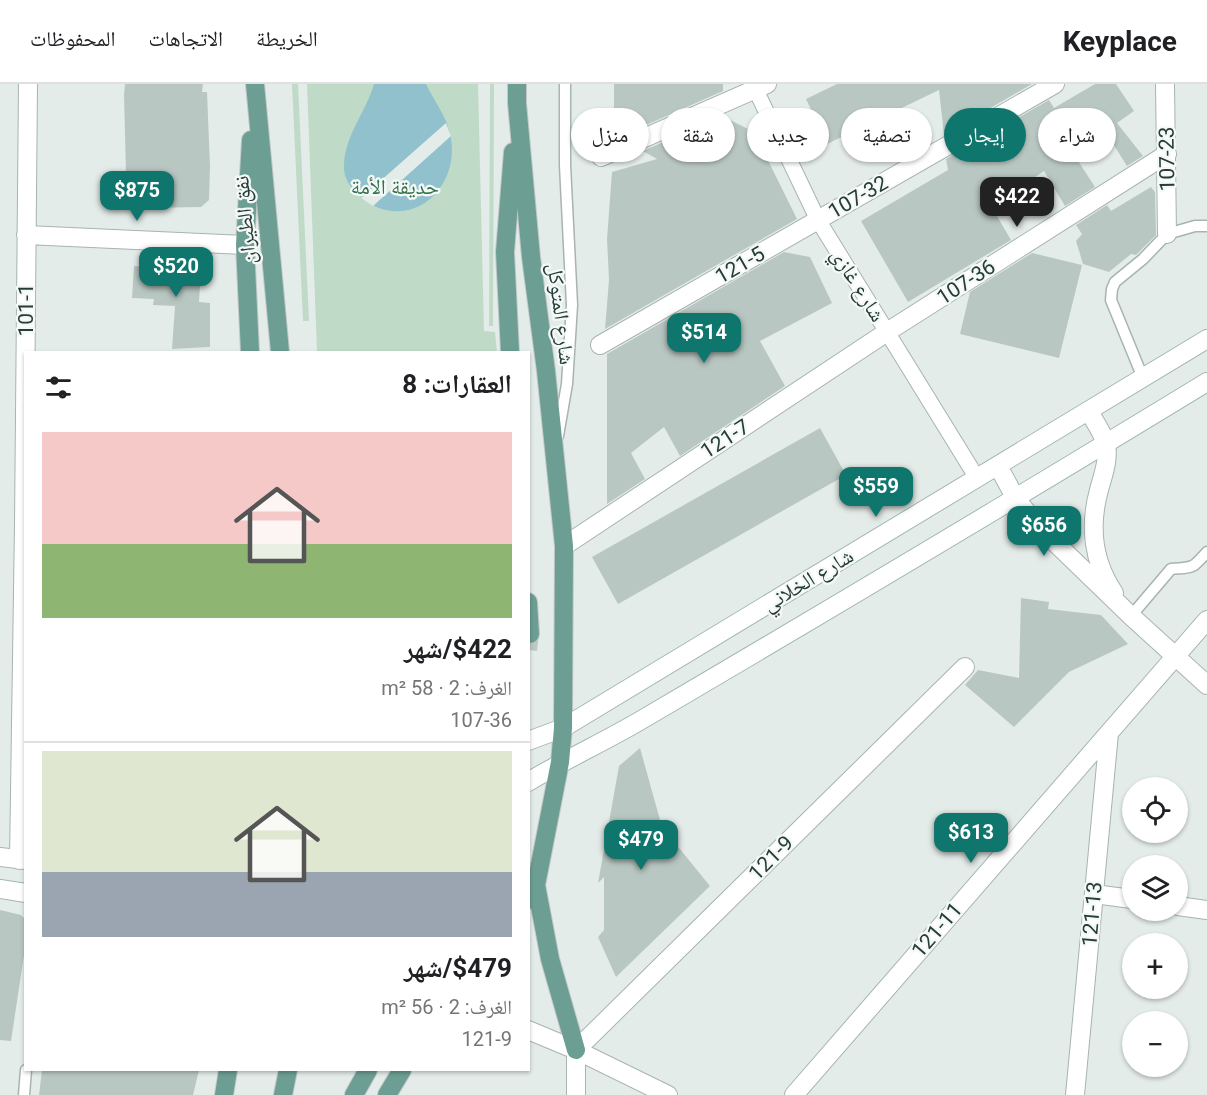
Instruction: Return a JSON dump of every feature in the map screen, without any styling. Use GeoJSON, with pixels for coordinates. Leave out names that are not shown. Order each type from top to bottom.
{"type":"FeatureCollection","features":[{"type":"Feature","properties":{"kind":"main road"},"geometry":{"type":"LineString","coordinates":[[250,351],[245,245],[255,84]]}},
{"type":"Feature","properties":{"kind":"main road","name":"نفق الطيران"},"geometry":{"type":"LineString","coordinates":[[255,84],[280,351]]}},
{"type":"Feature","properties":{"kind":"main road","name":"شارع المتوكل"},"geometry":{"type":"LineString","coordinates":[[517,84],[531,256],[546,370],[564,546],[563,728],[560,762],[532,892]]}},
{"type":"Feature","properties":{"kind":"main road"},"geometry":{"type":"LineString","coordinates":[[510,351],[505,252],[517,103]]}},
{"type":"Feature","properties":{"kind":"main road"},"geometry":{"type":"LineString","coordinates":[[532,892],[576,1050]]}},
{"type":"Feature","properties":{"kind":"main road"},"geometry":{"type":"LineString","coordinates":[[224,1095],[228,1071]]}},
{"type":"Feature","properties":{"kind":"main road"},"geometry":{"type":"LineString","coordinates":[[283,1095],[288,1071]]}},
{"type":"Feature","properties":{"kind":"main road"},"geometry":{"type":"LineString","coordinates":[[354,1095],[367,1071]]}},
{"type":"Feature","properties":{"kind":"main road"},"geometry":{"type":"LineString","coordinates":[[387,1095],[401,1071]]}},
{"type":"Feature","properties":{"kind":"street","name":"101-1"},"geometry":{"type":"LineString","coordinates":[[26,351],[28,84]]}},
{"type":"Feature","properties":{"kind":"street","name":"107-32"},"geometry":{"type":"LineString","coordinates":[[818,220],[1055,84]]}},
{"type":"Feature","properties":{"kind":"street","name":"107-23"},"geometry":{"type":"LineString","coordinates":[[1165,84],[1167,234]]}},
{"type":"Feature","properties":{"kind":"street"},"geometry":{"type":"LineString","coordinates":[[649,135],[758,86]]}},
{"type":"Feature","properties":{"kind":"street","name":"شارع غازي"},"geometry":{"type":"LineString","coordinates":[[758,86],[818,220],[977,478]]}},
{"type":"Feature","properties":{"kind":"street","name":"107-36"},"geometry":{"type":"LineString","coordinates":[[887,332],[1167,154]]}},
{"type":"Feature","properties":{"kind":"street","name":"121-5"},"geometry":{"type":"LineString","coordinates":[[600,345],[818,220]]}},
{"type":"Feature","properties":{"kind":"street"},"geometry":{"type":"LineString","coordinates":[[26,235],[245,245]]}},
{"type":"Feature","properties":{"kind":"street","name":"121-7"},"geometry":{"type":"LineString","coordinates":[[564,546],[887,332]]}},
{"type":"Feature","properties":{"kind":"street","name":"شارع الخلاني"},"geometry":{"type":"LineString","coordinates":[[530,740],[563,728],[1207,339]]}},
{"type":"Feature","properties":{"kind":"street","name":"شارع الخلاني"},"geometry":{"type":"LineString","coordinates":[[530,781],[560,762],[640,721],[1016,499],[1207,382]]}},
{"type":"Feature","properties":{"kind":"street"},"geometry":{"type":"LineString","coordinates":[[1089,411],[1106,443],[1106,467],[1096,501],[1093,522],[1094,544],[1099,565],[1108,584],[1131,616]]}},
{"type":"Feature","properties":{"kind":"street"},"geometry":{"type":"LineString","coordinates":[[998,466],[1016,499],[1040,528],[1207,685]]}},
{"type":"Feature","properties":{"kind":"street","name":"121-11"},"geometry":{"type":"LineString","coordinates":[[794,1095],[1207,620]]}},
{"type":"Feature","properties":{"kind":"street","name":"101-1"},"geometry":{"type":"LineString","coordinates":[[22,860],[24,637]]}},
{"type":"Feature","properties":{"kind":"street","name":"121-9"},"geometry":{"type":"LineString","coordinates":[[576,1050],[965,666]]}},
{"type":"Feature","properties":{"kind":"street","name":"121-13"},"geometry":{"type":"LineString","coordinates":[[1075,1095],[1108,734]]}},
{"type":"Feature","properties":{"kind":"street"},"geometry":{"type":"LineString","coordinates":[[0,857],[22,860]]}},
{"type":"Feature","properties":{"kind":"street"},"geometry":{"type":"LineString","coordinates":[[0,889],[24,893]]}},
{"type":"Feature","properties":{"kind":"street"},"geometry":{"type":"LineString","coordinates":[[1094,894],[1122,898]]}},
{"type":"Feature","properties":{"kind":"street"},"geometry":{"type":"LineString","coordinates":[[1188,907],[1207,910]]}},
{"type":"Feature","properties":{"kind":"street"},"geometry":{"type":"LineString","coordinates":[[530,1031],[576,1050],[668,1095]]}},
{"type":"Feature","properties":{"kind":"street"},"geometry":{"type":"LineString","coordinates":[[576,1050],[576,1095]]}},
{"type":"Feature","properties":{"kind":"lane"},"geometry":{"type":"LineString","coordinates":[[554,457],[567,384],[572,305],[565,165],[565,84]]}},
{"type":"Feature","properties":{"kind":"lane"},"geometry":{"type":"LineString","coordinates":[[1143,378],[1111,300],[1112,289],[1115,282],[1143,259],[1167,234],[1195,226],[1207,226]]}},
{"type":"Feature","properties":{"kind":"lane"},"geometry":{"type":"LineString","coordinates":[[1131,616],[1171,568],[1185,570],[1194,566],[1207,552]]}},
{"type":"Feature","properties":{"kind":"lane"},"geometry":{"type":"LineString","coordinates":[[24,1095],[26,1071]]}},
{"type":"Feature","properties":{"kind":"green space"},"geometry":{"type":"Polygon","coordinates":[[[292,84],[298,84],[309,321],[303,321],[292,84]]]}},
{"type":"Feature","properties":{"kind":"green space","name":"حديقة الأمة"},"geometry":{"type":"Polygon","coordinates":[[[307,84],[478,84],[484,331],[495,332],[497,351],[317,351],[307,84]]]}},
{"type":"Feature","properties":{"kind":"green space"},"geometry":{"type":"Polygon","coordinates":[[[490,84],[494,84],[493,326],[489,326],[490,84]]]}},
{"type":"Feature","properties":{"kind":"water"},"geometry":{"type":"Polygon","coordinates":[[[374,84],[426,84],[444,117],[451,138],[451,159],[446,177],[437,192],[424,203],[409,210],[392,211],[374,206],[356,193],[349,184],[344,169],[348,144],[374,84]]]}},
{"type":"Feature","properties":{"kind":"pier"},"geometry":{"type":"Polygon","coordinates":[[[446,123],[451,136],[373,206],[361,198],[446,123]]]}},
{"type":"Feature","properties":{"kind":"building"},"geometry":{"type":"Polygon","coordinates":[[[125,84],[203,84],[202,92],[207,92],[210,166],[209,200],[201,207],[147,208],[146,172],[126,173],[125,84]]]}},
{"type":"Feature","properties":{"kind":"building"},"geometry":{"type":"Polygon","coordinates":[[[614,84],[723,84],[723,91],[685,108],[661,108],[661,118],[649,124],[649,108],[614,108],[614,84]]]}},
{"type":"Feature","properties":{"kind":"building"},"geometry":{"type":"Polygon","coordinates":[[[837,84],[1032,84],[991,108],[944,108],[944,135],[939,90],[902,108],[841,108],[841,137],[829,143],[829,108],[810,108],[806,99],[837,84]]]}},
{"type":"Feature","properties":{"kind":"building"},"geometry":{"type":"Polygon","coordinates":[[[1095,84],[1116,84],[1134,111],[1117,123],[1143,156],[1127,166],[1116,148],[1116,108],[1054,108],[1095,84]]]}},
{"type":"Feature","properties":{"kind":"building"},"geometry":{"type":"Polygon","coordinates":[[[1049,100],[1054,108],[1038,108],[1038,162],[1079,162],[1095,187],[1065,206],[1044,171],[991,206],[1011,240],[908,302],[861,221],[948,170],[947,162],[1026,162],[1026,113],[1049,100]]]}},
{"type":"Feature","properties":{"kind":"building"},"geometry":{"type":"Polygon","coordinates":[[[735,122],[747,128],[747,162],[769,162],[797,219],[605,329],[609,280],[607,239],[612,172],[657,159],[649,154],[649,148],[661,143],[661,162],[735,162],[735,122]]]}},
{"type":"Feature","properties":{"kind":"building"},"geometry":{"type":"Polygon","coordinates":[[[1151,187],[1155,192],[1156,235],[1136,255],[1131,254],[1109,272],[1083,264],[1076,241],[1082,234],[1076,225],[1107,205],[1111,211],[1151,187]]]}},
{"type":"Feature","properties":{"kind":"building"},"geometry":{"type":"Polygon","coordinates":[[[149,252],[159,252],[163,259],[188,261],[188,268],[201,268],[199,302],[210,303],[210,347],[172,349],[175,306],[153,305],[154,299],[132,298],[134,266],[149,267],[149,252]]]}},
{"type":"Feature","properties":{"kind":"building"},"geometry":{"type":"Polygon","coordinates":[[[784,252],[810,257],[832,303],[760,341],[785,386],[680,456],[664,427],[631,453],[645,479],[607,504],[607,354],[784,252]]]}},
{"type":"Feature","properties":{"kind":"building"},"geometry":{"type":"Polygon","coordinates":[[[1032,253],[1082,265],[1059,358],[960,334],[970,292],[1032,253]]]}},
{"type":"Feature","properties":{"kind":"building"},"geometry":{"type":"Polygon","coordinates":[[[820,428],[846,475],[618,604],[592,557],[820,428]]]}},
{"type":"Feature","properties":{"kind":"building"},"geometry":{"type":"Polygon","coordinates":[[[1021,598],[1049,602],[1048,609],[1101,615],[1128,644],[1069,672],[1014,727],[965,685],[978,670],[1019,678],[1021,598]]]}},
{"type":"Feature","properties":{"kind":"building"},"geometry":{"type":"Polygon","coordinates":[[[640,748],[662,827],[710,886],[616,977],[598,937],[604,930],[604,877],[598,883],[619,766],[640,748]]]}},
{"type":"Feature","properties":{"kind":"building"},"geometry":{"type":"Polygon","coordinates":[[[0,910],[21,915],[24,918],[24,955],[11,1041],[0,1040],[0,910]]]}},
{"type":"Feature","properties":{"kind":"building"},"geometry":{"type":"Polygon","coordinates":[[[42,1071],[199,1071],[193,1095],[39,1095],[42,1071]]]}}]}
